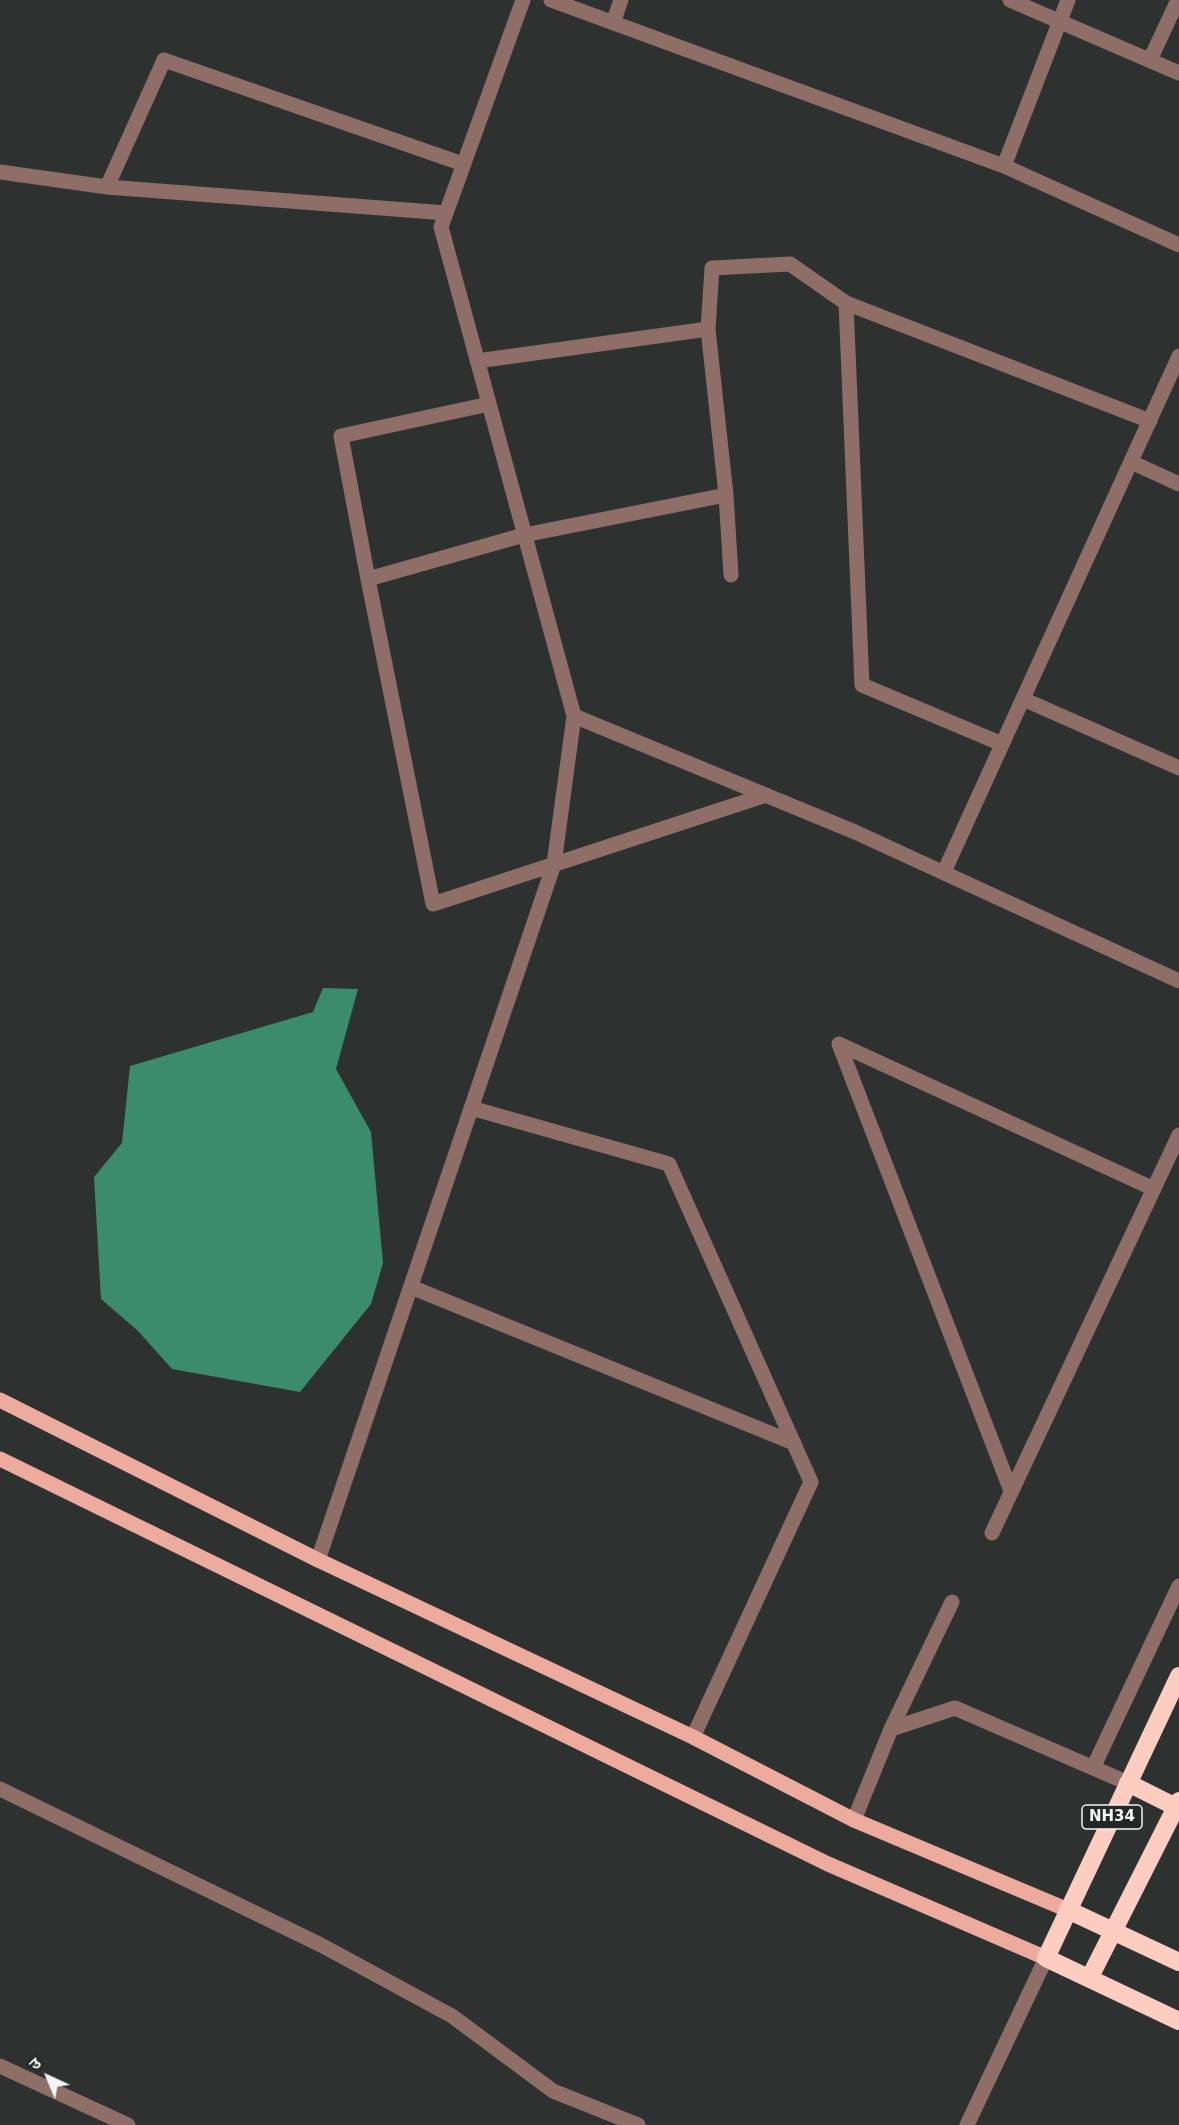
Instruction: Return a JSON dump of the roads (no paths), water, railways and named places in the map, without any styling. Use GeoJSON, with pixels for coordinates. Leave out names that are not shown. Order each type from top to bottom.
{"type":"FeatureCollection","features":[{"type":"Feature","properties":{"kind":"highway","name":"NH34"},"geometry":{"type":"LineString","coordinates":[[1046,1958],[1179,1676]]}},
{"type":"Feature","properties":{"kind":"highway"},"geometry":{"type":"LineString","coordinates":[[1128,1783],[1178,1805]]}},
{"type":"Feature","properties":{"kind":"highway","name":"NH34"},"geometry":{"type":"LineString","coordinates":[[1090,1977],[1178,1805]]}},
{"type":"Feature","properties":{"kind":"highway"},"geometry":{"type":"LineString","coordinates":[[1068,1910],[1179,1962]]}},
{"type":"Feature","properties":{"kind":"highway"},"geometry":{"type":"LineString","coordinates":[[1046,1958],[1179,2021]]}},
{"type":"Feature","properties":{"kind":"main road"},"geometry":{"type":"LineString","coordinates":[[0,1400],[318,1560],[693,1737],[854,1820],[1068,1910]]}},
{"type":"Feature","properties":{"kind":"main road"},"geometry":{"type":"LineString","coordinates":[[0,1459],[828,1864],[1046,1958]]}},
{"type":"Feature","properties":{"kind":"street"},"geometry":{"type":"LineString","coordinates":[[318,1560],[554,864],[574,716],[441,227],[523,0]]}},
{"type":"Feature","properties":{"kind":"street"},"geometry":{"type":"LineString","coordinates":[[551,0],[1004,166],[1179,245]]}},
{"type":"Feature","properties":{"kind":"street"},"geometry":{"type":"LineString","coordinates":[[613,22],[621,0]]}},
{"type":"Feature","properties":{"kind":"street"},"geometry":{"type":"LineString","coordinates":[[1010,0],[1179,73]]}},
{"type":"Feature","properties":{"kind":"street"},"geometry":{"type":"LineString","coordinates":[[1004,166],[1068,0]]}},
{"type":"Feature","properties":{"kind":"street"},"geometry":{"type":"LineString","coordinates":[[1150,60],[1178,0]]}},
{"type":"Feature","properties":{"kind":"street"},"geometry":{"type":"LineString","coordinates":[[106,187],[164,60],[463,164]]}},
{"type":"Feature","properties":{"kind":"street"},"geometry":{"type":"LineString","coordinates":[[0,172],[106,187],[446,213]]}},
{"type":"Feature","properties":{"kind":"street"},"geometry":{"type":"LineString","coordinates":[[731,574],[726,495],[708,329],[712,268],[790,264],[846,303],[1150,421]]}},
{"type":"Feature","properties":{"kind":"street"},"geometry":{"type":"LineString","coordinates":[[846,303],[862,685],[1002,744]]}},
{"type":"Feature","properties":{"kind":"street"},"geometry":{"type":"LineString","coordinates":[[477,361],[708,329]]}},
{"type":"Feature","properties":{"kind":"street"},"geometry":{"type":"LineString","coordinates":[[944,872],[1179,356]]}},
{"type":"Feature","properties":{"kind":"street"},"geometry":{"type":"LineString","coordinates":[[489,404],[341,436],[433,904],[766,795]]}},
{"type":"Feature","properties":{"kind":"street"},"geometry":{"type":"LineString","coordinates":[[1131,462],[1179,484]]}},
{"type":"Feature","properties":{"kind":"street"},"geometry":{"type":"LineString","coordinates":[[368,579],[524,535],[726,495]]}},
{"type":"Feature","properties":{"kind":"street"},"geometry":{"type":"LineString","coordinates":[[1023,699],[1179,768]]}},
{"type":"Feature","properties":{"kind":"street"},"geometry":{"type":"LineString","coordinates":[[574,716],[944,872],[1179,981]]}},
{"type":"Feature","properties":{"kind":"street"},"geometry":{"type":"LineString","coordinates":[[1011,1491],[839,1044],[1154,1189]]}},
{"type":"Feature","properties":{"kind":"street"},"geometry":{"type":"LineString","coordinates":[[471,1108],[669,1164],[811,1482],[693,1737]]}},
{"type":"Feature","properties":{"kind":"street"},"geometry":{"type":"LineString","coordinates":[[992,1533],[1179,1135]]}},
{"type":"Feature","properties":{"kind":"street"},"geometry":{"type":"LineString","coordinates":[[411,1287],[794,1443]]}},
{"type":"Feature","properties":{"kind":"street"},"geometry":{"type":"LineString","coordinates":[[1093,1768],[1179,1586]]}},
{"type":"Feature","properties":{"kind":"street"},"geometry":{"type":"LineString","coordinates":[[854,1820],[891,1729],[952,1602]]}},
{"type":"Feature","properties":{"kind":"street"},"geometry":{"type":"LineString","coordinates":[[891,1729],[956,1708],[1128,1783]]}},
{"type":"Feature","properties":{"kind":"street"},"geometry":{"type":"LineString","coordinates":[[0,1789],[321,1945],[452,2016],[553,2091],[638,2125]]}},
{"type":"Feature","properties":{"kind":"street"},"geometry":{"type":"LineString","coordinates":[[967,2125],[1046,1958]]}},
{"type":"Feature","properties":{"kind":"street"},"geometry":{"type":"LineString","coordinates":[[0,2066],[128,2125]]}}]}
